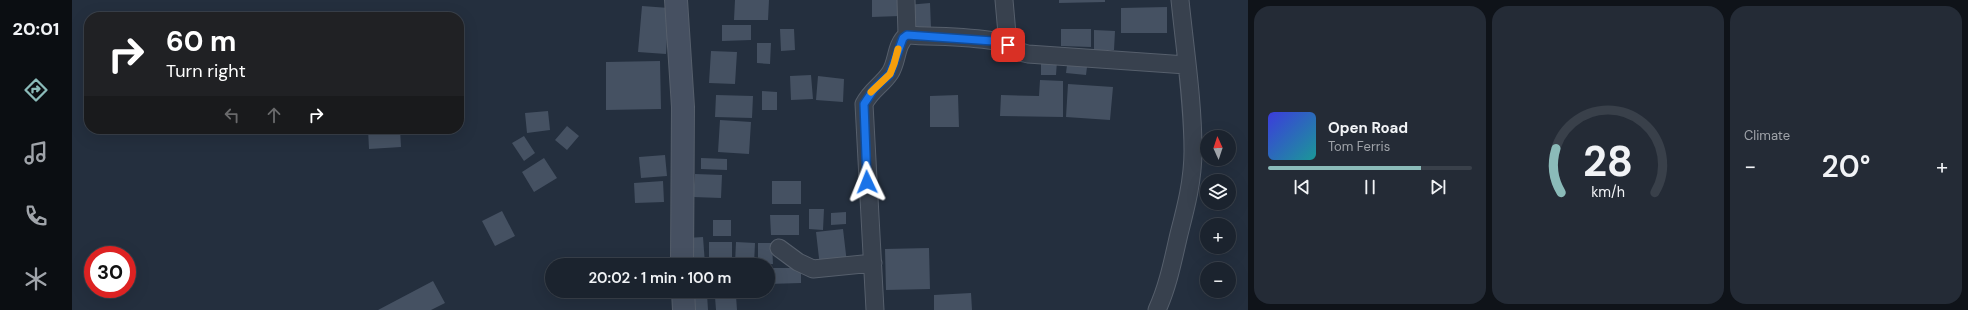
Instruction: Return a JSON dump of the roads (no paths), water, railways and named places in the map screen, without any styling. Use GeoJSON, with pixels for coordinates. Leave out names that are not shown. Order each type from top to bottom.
{"type":"FeatureCollection","features":[{"type":"Feature","properties":{"kind":"street"},"geometry":{"type":"LineString","coordinates":[[676,0],[676,25],[684,107],[682,258]]}},
{"type":"Feature","properties":{"kind":"street"},"geometry":{"type":"LineString","coordinates":[[906,0],[907,35]]}},
{"type":"Feature","properties":{"kind":"street"},"geometry":{"type":"LineString","coordinates":[[1004,0],[1008,45]]}},
{"type":"Feature","properties":{"kind":"street"},"geometry":{"type":"LineString","coordinates":[[1157,310],[1173,259],[1192,176],[1193,150],[1180,0]]}},
{"type":"Feature","properties":{"kind":"street"},"geometry":{"type":"LineString","coordinates":[[875,310],[864,104],[874,89],[890,74],[900,41],[907,35],[993,41],[1008,45],[1028,54],[1186,65]]}},
{"type":"Feature","properties":{"kind":"street"},"geometry":{"type":"LineString","coordinates":[[779,248],[798,262],[813,269],[873,264]]}},
{"type":"Feature","properties":{"kind":"street"},"geometry":{"type":"LineString","coordinates":[[683,298],[684,310]]}}]}
